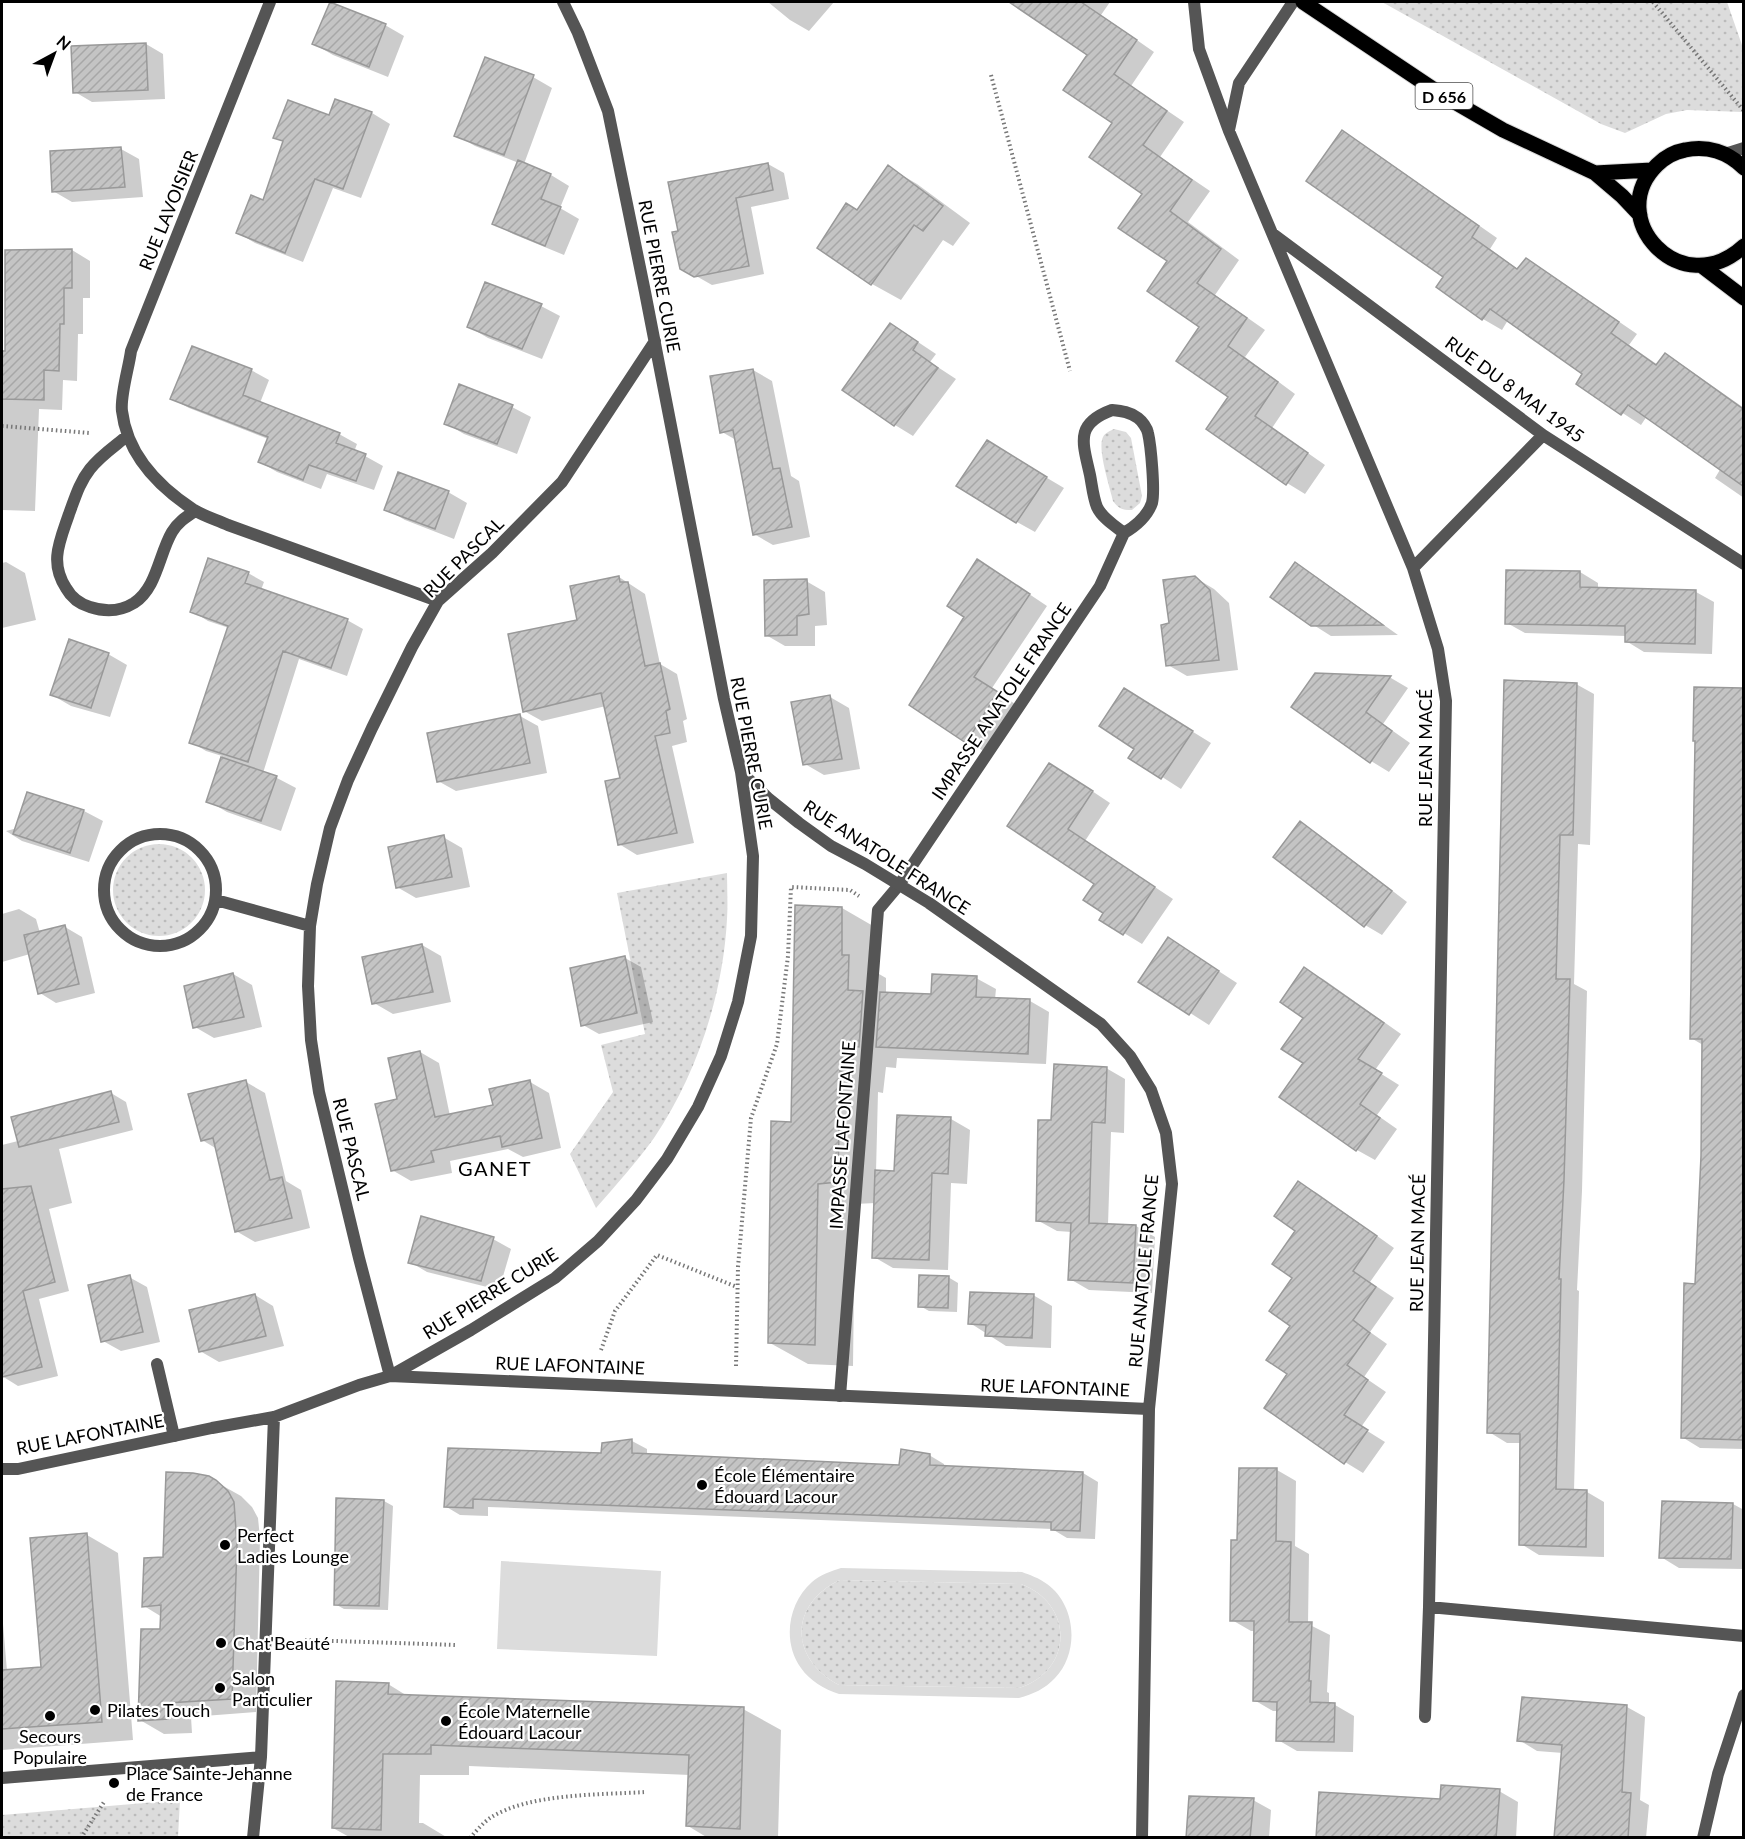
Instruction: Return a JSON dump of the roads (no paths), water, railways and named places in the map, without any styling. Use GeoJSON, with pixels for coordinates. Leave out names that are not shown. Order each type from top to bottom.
{"type":"FeatureCollection","features":[{"type":"Feature","properties":{"kind":"main road","name":"D 656"},"geometry":{"type":"LineString","coordinates":[[1302,2],[1439,93],[1503,130],[1595,173],[1640,215]]}},
{"type":"Feature","properties":{"kind":"main road"},"geometry":{"type":"LineString","coordinates":[[1743,168],[1725,154],[1710,148],[1678,151],[1664,159],[1652,170],[1644,184],[1640,199],[1640,215],[1645,232],[1655,246],[1668,257],[1684,264],[1702,266],[1718,263],[1733,256],[1743,246]]}},
{"type":"Feature","properties":{"kind":"main road","name":"D 656"},"geometry":{"type":"LineString","coordinates":[[1595,173],[1652,170]]}},
{"type":"Feature","properties":{"kind":"main road"},"geometry":{"type":"LineString","coordinates":[[1702,266],[1743,298]]}},
{"type":"Feature","properties":{"kind":"street","name":"RUE LAVOISIER"},"geometry":{"type":"LineString","coordinates":[[270,2],[131,351],[122,409],[127,436],[137,455],[162,486],[195,511],[438,601]]}},
{"type":"Feature","properties":{"kind":"street","name":"RUE PIERRE CURIE"},"geometry":{"type":"LineString","coordinates":[[390,1376],[471,1330],[555,1278],[598,1241],[636,1200],[667,1159],[698,1107],[721,1056],[738,1002],[751,936],[753,856],[741,772],[724,699],[655,341],[608,111],[578,33],[563,2]]}},
{"type":"Feature","properties":{"kind":"street"},"geometry":{"type":"LineString","coordinates":[[1194,2],[1199,49],[1229,131],[1272,234]]}},
{"type":"Feature","properties":{"kind":"street"},"geometry":{"type":"LineString","coordinates":[[1229,131],[1239,83],[1293,2]]}},
{"type":"Feature","properties":{"kind":"street"},"geometry":{"type":"LineString","coordinates":[[1725,154],[1743,148]]}},
{"type":"Feature","properties":{"kind":"street","name":"RUE DU 8 MAI 1945"},"geometry":{"type":"LineString","coordinates":[[1272,234],[1543,435],[1743,564]]}},
{"type":"Feature","properties":{"kind":"street","name":"RUE JEAN MACÉ"},"geometry":{"type":"LineString","coordinates":[[1272,234],[1413,568],[1438,648],[1446,701],[1425,1717]]}},
{"type":"Feature","properties":{"kind":"street","name":"RUE PASCAL"},"geometry":{"type":"LineString","coordinates":[[390,1376],[319,1092],[311,1040],[308,986],[310,926],[330,828],[348,780],[412,647],[438,601],[492,553],[562,482],[655,341]]}},
{"type":"Feature","properties":{"kind":"street","name":"IMPASSE ANATOLE FRANCE"},"geometry":{"type":"LineString","coordinates":[[899,885],[1100,586],[1124,533],[1144,517],[1151,504],[1154,489],[1148,432],[1139,419],[1133,415],[1112,410],[1092,420],[1082,440],[1097,508],[1124,533]]}},
{"type":"Feature","properties":{"kind":"street"},"geometry":{"type":"LineString","coordinates":[[1413,568],[1543,435]]}},
{"type":"Feature","properties":{"kind":"street"},"geometry":{"type":"LineString","coordinates":[[127,436],[97,461],[78,487],[58,545],[56,562],[60,579],[69,594],[83,604],[99,610],[117,610],[133,604],[146,593],[172,532],[180,521],[195,511]]}},
{"type":"Feature","properties":{"kind":"street","name":"RUE ANATOLE FRANCE"},"geometry":{"type":"LineString","coordinates":[[741,772],[769,799],[831,846],[929,903],[1101,1024],[1130,1056],[1151,1090],[1166,1133],[1172,1184],[1149,1409],[1142,1838]]}},
{"type":"Feature","properties":{"kind":"street"},"geometry":{"type":"LineString","coordinates":[[153,834],[174,836],[193,844],[207,860],[215,879],[216,900],[209,919],[195,935],[176,945],[155,947],[135,942],[118,929],[107,912],[103,891],[106,871],[117,853],[134,839],[153,834]]}},
{"type":"Feature","properties":{"kind":"street","name":"IMPASSE LAFONTAINE"},"geometry":{"type":"LineString","coordinates":[[840,1395],[878,910],[899,885]]}},
{"type":"Feature","properties":{"kind":"street"},"geometry":{"type":"LineString","coordinates":[[216,900],[310,926]]}},
{"type":"Feature","properties":{"kind":"street"},"geometry":{"type":"LineString","coordinates":[[157,1364],[174,1436]]}},
{"type":"Feature","properties":{"kind":"street","name":"RUE LAFONTAINE"},"geometry":{"type":"LineString","coordinates":[[2,1469],[18,1468],[274,1417],[358,1385],[390,1376],[1149,1409]]}},
{"type":"Feature","properties":{"kind":"street"},"geometry":{"type":"LineString","coordinates":[[254,1838],[261,1757],[274,1417]]}},
{"type":"Feature","properties":{"kind":"street"},"geometry":{"type":"LineString","coordinates":[[1429,1607],[1743,1636]]}},
{"type":"Feature","properties":{"kind":"street"},"geometry":{"type":"LineString","coordinates":[[1703,1838],[1718,1774],[1743,1695]]}},
{"type":"Feature","properties":{"kind":"street"},"geometry":{"type":"LineString","coordinates":[[2,1778],[261,1757]]}},
{"type":"Feature","properties":{"kind":"place","name":"École Élémentaire Édouard Lacour"},"geometry":{"type":"Point","coordinates":[702,1485]}},
{"type":"Feature","properties":{"kind":"place","name":"Perfect Ladies Lounge"},"geometry":{"type":"Point","coordinates":[225,1545]}},
{"type":"Feature","properties":{"kind":"place","name":"Chat'Beauté"},"geometry":{"type":"Point","coordinates":[221,1643]}},
{"type":"Feature","properties":{"kind":"place","name":"Salon Particulier"},"geometry":{"type":"Point","coordinates":[220,1688]}},
{"type":"Feature","properties":{"kind":"place","name":"Pilates Touch"},"geometry":{"type":"Point","coordinates":[95,1710]}},
{"type":"Feature","properties":{"kind":"place","name":"Secours Populaire"},"geometry":{"type":"Point","coordinates":[50,1716]}},
{"type":"Feature","properties":{"kind":"place","name":"École Maternelle Édouard Lacour"},"geometry":{"type":"Point","coordinates":[446,1721]}},
{"type":"Feature","properties":{"kind":"place","name":"Place Sainte-Jehanne de France"},"geometry":{"type":"Point","coordinates":[114,1783]}},
{"type":"Feature","properties":{"kind":"district","name":"GANET"},"geometry":{"type":"Point","coordinates":[495,1168]}}]}
